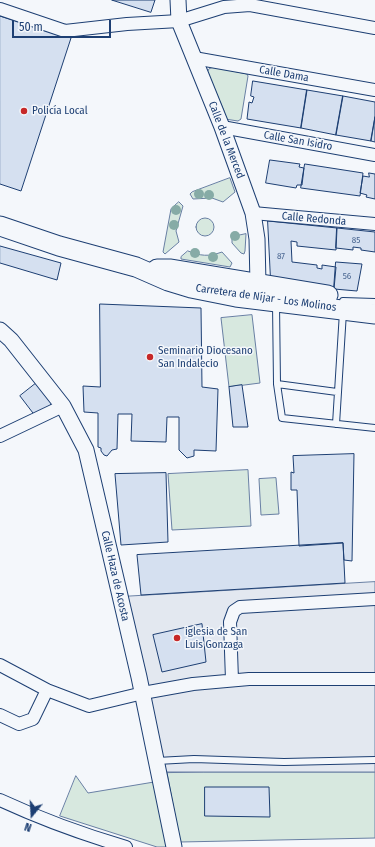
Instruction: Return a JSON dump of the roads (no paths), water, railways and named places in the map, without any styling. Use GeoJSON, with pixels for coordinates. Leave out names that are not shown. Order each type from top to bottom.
{"type":"FeatureCollection","features":[{"type":"Feature","properties":{"kind":"main road"},"geometry":{"type":"LineString","coordinates":[[0,214],[170,275]]}},
{"type":"Feature","properties":{"kind":"main road","name":"Carretera de Níjar - Los Molinos"},"geometry":{"type":"LineString","coordinates":[[0,226],[59,246],[170,275],[258,284],[375,302]]}},
{"type":"Feature","properties":{"kind":"main road"},"geometry":{"type":"LineString","coordinates":[[0,239],[58,257],[111,270],[170,275]]}},
{"type":"Feature","properties":{"kind":"main road","name":"Carretera de Níjar - Los Molinos"},"geometry":{"type":"LineString","coordinates":[[170,275],[191,288],[236,297],[375,314]]}},
{"type":"Feature","properties":{"kind":"street","name":"Calle de la Merced"},"geometry":{"type":"LineString","coordinates":[[178,0],[179,21],[222,127],[253,213],[257,239],[258,284]]}},
{"type":"Feature","properties":{"kind":"street"},"geometry":{"type":"LineString","coordinates":[[0,9],[65,31],[127,24],[179,21],[224,7],[250,5],[375,28]]}},
{"type":"Feature","properties":{"kind":"street","name":"Calle Dama"},"geometry":{"type":"LineString","coordinates":[[194,58],[375,90]]}},
{"type":"Feature","properties":{"kind":"street","name":"Calle San Isidro"},"geometry":{"type":"LineString","coordinates":[[222,127],[375,155]]}},
{"type":"Feature","properties":{"kind":"street","name":"Calle Redonda"},"geometry":{"type":"LineString","coordinates":[[253,213],[375,224]]}},
{"type":"Feature","properties":{"kind":"street","name":"Calle Haza de Acosta"},"geometry":{"type":"LineString","coordinates":[[0,330],[11,340],[63,406],[86,450],[143,693],[174,847]]}},
{"type":"Feature","properties":{"kind":"street"},"geometry":{"type":"LineString","coordinates":[[0,436],[63,406]]}},
{"type":"Feature","properties":{"kind":"street"},"geometry":{"type":"LineString","coordinates":[[232,680],[230,622],[234,610],[240,607],[375,599]]}},
{"type":"Feature","properties":{"kind":"street"},"geometry":{"type":"LineString","coordinates":[[0,665],[47,690],[89,706],[143,693],[193,684],[232,680],[375,679]]}},
{"type":"Feature","properties":{"kind":"street"},"geometry":{"type":"LineString","coordinates":[[0,715],[19,724],[33,719],[47,690]]}},
{"type":"Feature","properties":{"kind":"street"},"geometry":{"type":"LineString","coordinates":[[0,800],[87,841],[126,847]]}},
{"type":"Feature","properties":{"kind":"lane"},"geometry":{"type":"LineString","coordinates":[[375,302],[329,300],[283,303],[277,384],[282,418],[375,428]]}},
{"type":"Feature","properties":{"kind":"lane"},"geometry":{"type":"LineString","coordinates":[[336,424],[343,310]]}},
{"type":"Feature","properties":{"kind":"lane"},"geometry":{"type":"LineString","coordinates":[[277,384],[337,392]]}},
{"type":"Feature","properties":{"kind":"lane"},"geometry":{"type":"LineString","coordinates":[[156,761],[194,759],[284,762],[375,760]]}},
{"type":"Feature","properties":{"kind":"place","name":"Policía Local"},"geometry":{"type":"Point","coordinates":[24,111]}},
{"type":"Feature","properties":{"kind":"place","name":"Seminario Diocesano San Indalecio"},"geometry":{"type":"Point","coordinates":[150,357]}},
{"type":"Feature","properties":{"kind":"place","name":"iglesia de San Luis Gonzaga"},"geometry":{"type":"Point","coordinates":[177,638]}}]}
